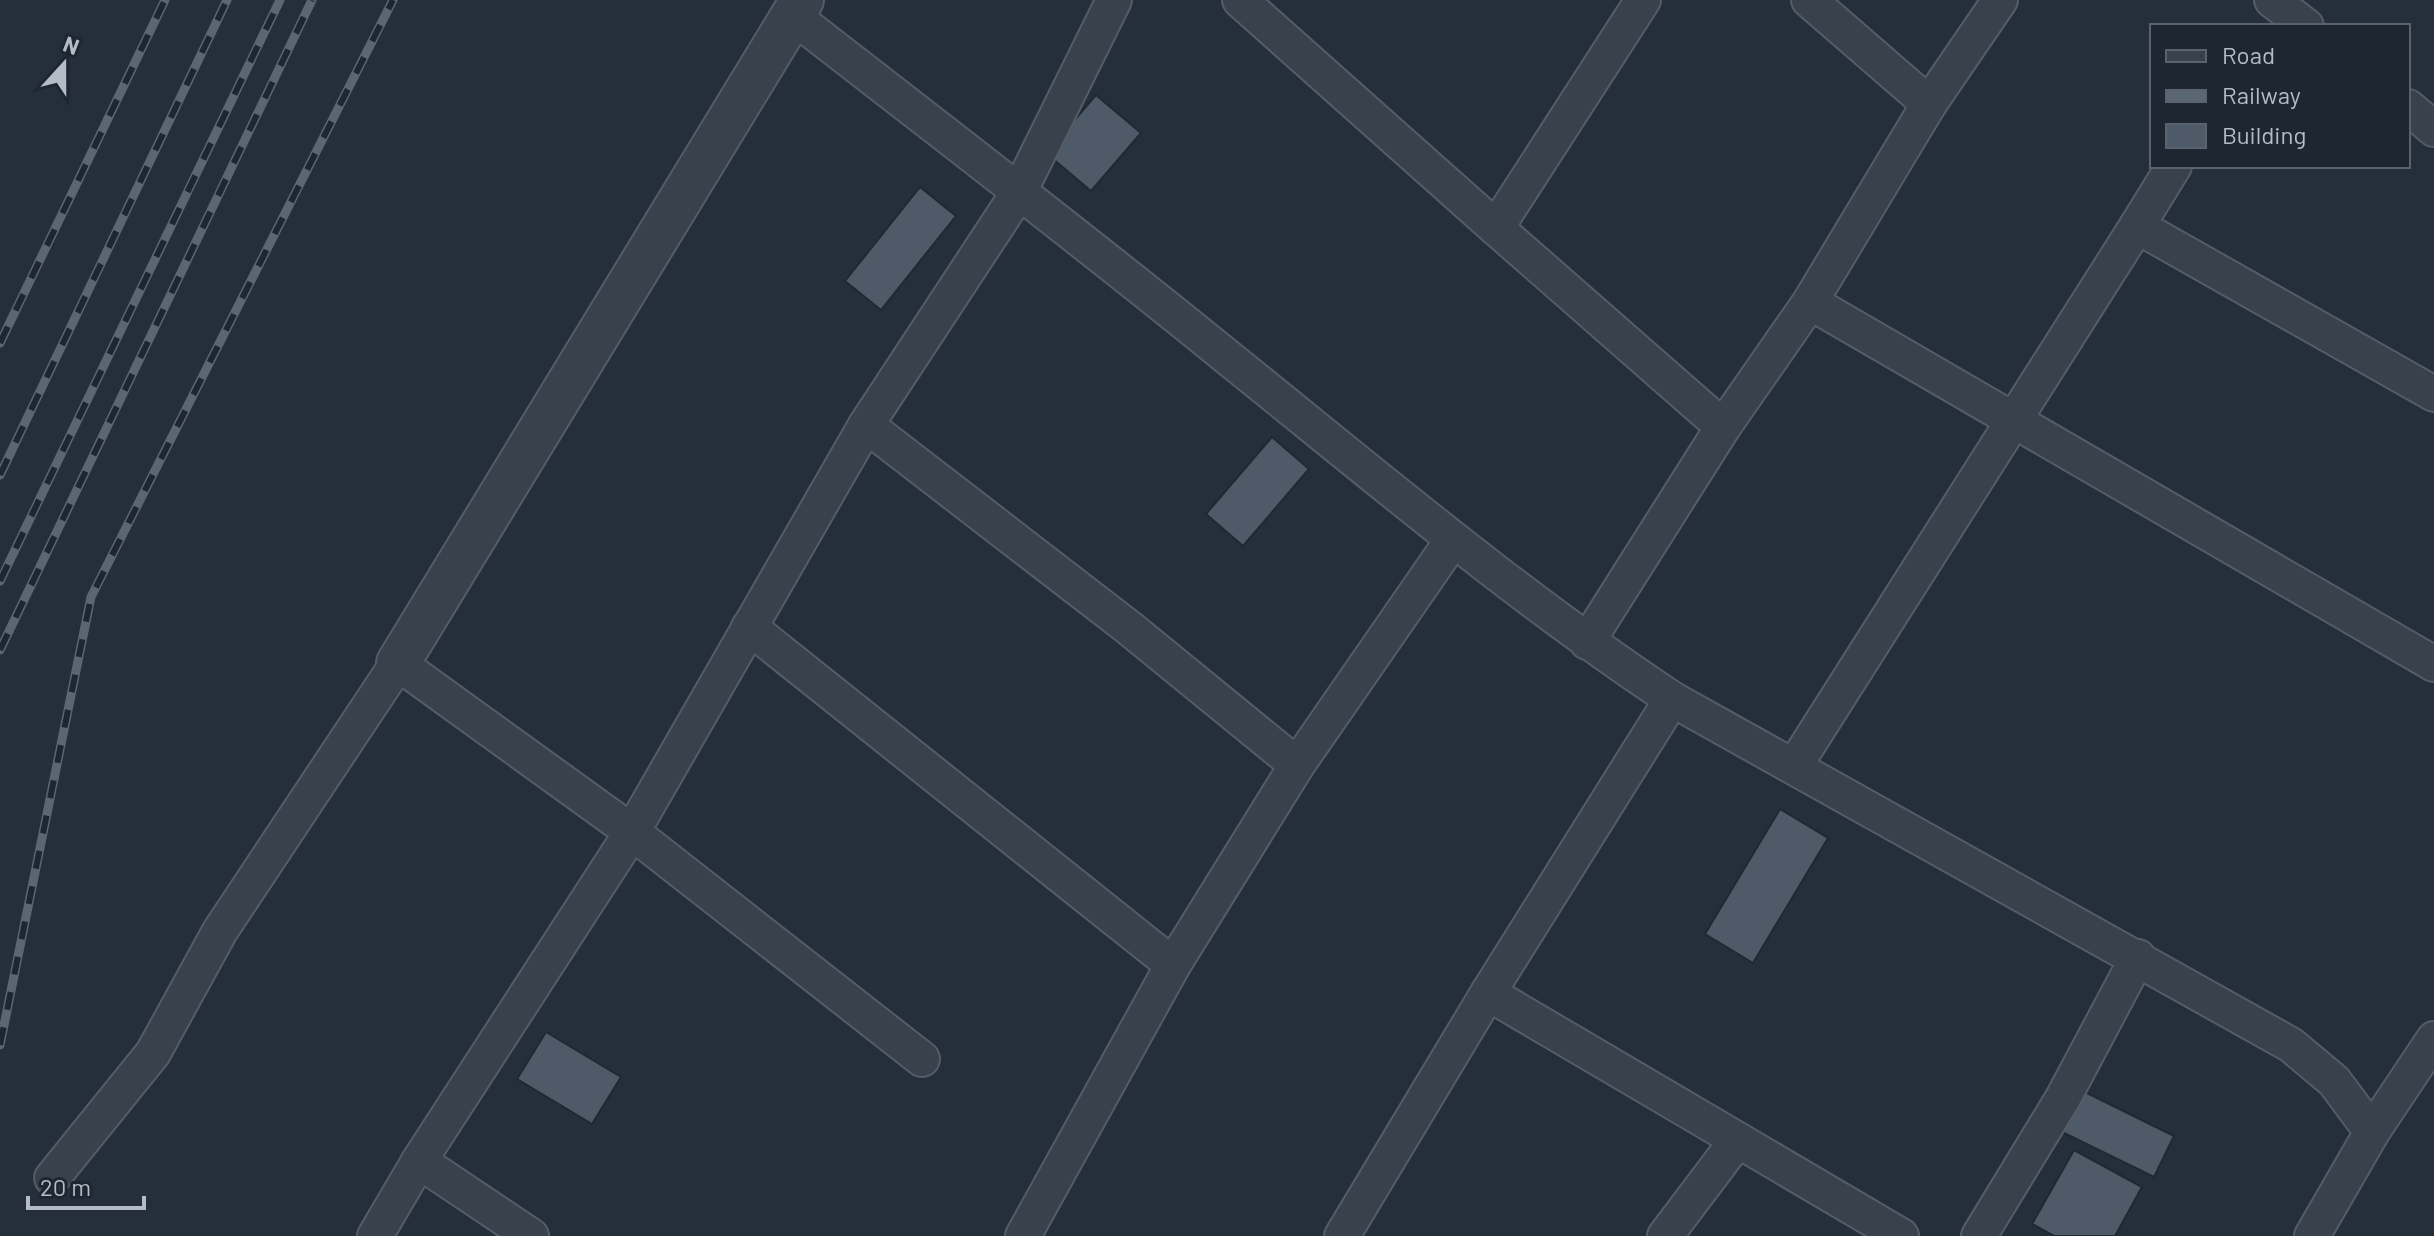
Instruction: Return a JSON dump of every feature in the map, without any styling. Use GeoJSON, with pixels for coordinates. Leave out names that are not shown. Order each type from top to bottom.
{"type":"FeatureCollection","features":[{"type":"Feature","properties":{"kind":"street"},"geometry":{"type":"LineString","coordinates":[[375,1236],[419,1161],[632,832],[866,425],[1019,192],[1114,0]]}},
{"type":"Feature","properties":{"kind":"street"},"geometry":{"type":"LineString","coordinates":[[1240,0],[1723,427]]}},
{"type":"Feature","properties":{"kind":"street"},"geometry":{"type":"LineString","coordinates":[[1496,228],[1643,0]]}},
{"type":"Feature","properties":{"kind":"street"},"geometry":{"type":"LineString","coordinates":[[1809,0],[1929,104]]}},
{"type":"Feature","properties":{"kind":"street"},"geometry":{"type":"LineString","coordinates":[[1587,642],[1723,427],[1810,302],[1929,104],[2000,0]]}},
{"type":"Feature","properties":{"kind":"street"},"geometry":{"type":"LineString","coordinates":[[52,1178],[153,1053],[220,931],[398,663],[798,8],[1019,192],[1452,541],[1587,642],[1672,699],[1795,765],[2291,1045],[2315,1062],[2372,1132]]}},
{"type":"Feature","properties":{"kind":"street"},"geometry":{"type":"LineString","coordinates":[[2269,10],[2301,24]]}},
{"type":"Feature","properties":{"kind":"street"},"geometry":{"type":"LineString","coordinates":[[2410,109],[2434,129]]}},
{"type":"Feature","properties":{"kind":"street"},"geometry":{"type":"LineString","coordinates":[[1795,765],[2173,168]]}},
{"type":"Feature","properties":{"kind":"street"},"geometry":{"type":"LineString","coordinates":[[2137,226],[2434,394]]}},
{"type":"Feature","properties":{"kind":"street"},"geometry":{"type":"LineString","coordinates":[[1810,302],[2434,664]]}},
{"type":"Feature","properties":{"kind":"street"},"geometry":{"type":"LineString","coordinates":[[866,425],[1128,627],[1297,765]]}},
{"type":"Feature","properties":{"kind":"street"},"geometry":{"type":"LineString","coordinates":[[1023,1236],[1173,965],[1297,765],[1452,541]]}},
{"type":"Feature","properties":{"kind":"street"},"geometry":{"type":"LineString","coordinates":[[749,627],[1173,965]]}},
{"type":"Feature","properties":{"kind":"street"},"geometry":{"type":"LineString","coordinates":[[398,663],[632,832],[922,1059]]}},
{"type":"Feature","properties":{"kind":"street"},"geometry":{"type":"LineString","coordinates":[[1342,1236],[1488,993],[1672,699]]}},
{"type":"Feature","properties":{"kind":"street"},"geometry":{"type":"LineString","coordinates":[[1979,1236],[2063,1098],[2138,957]]}},
{"type":"Feature","properties":{"kind":"street"},"geometry":{"type":"LineString","coordinates":[[1488,993],[1736,1142],[1901,1236]]}},
{"type":"Feature","properties":{"kind":"street"},"geometry":{"type":"LineString","coordinates":[[2312,1236],[2372,1132],[2434,1039]]}},
{"type":"Feature","properties":{"kind":"street"},"geometry":{"type":"LineString","coordinates":[[1665,1236],[1736,1142]]}},
{"type":"Feature","properties":{"kind":"street"},"geometry":{"type":"LineString","coordinates":[[419,1161],[531,1236]]}},
{"type":"Feature","properties":{"kind":"building"},"geometry":{"type":"Polygon","coordinates":[[[1096,95],[1141,133],[1091,191],[1046,153],[1096,95]]]}},
{"type":"Feature","properties":{"kind":"building"},"geometry":{"type":"Polygon","coordinates":[[[920,187],[956,216],[881,310],[845,281],[920,187]]]}},
{"type":"Feature","properties":{"kind":"building"},"geometry":{"type":"Polygon","coordinates":[[[1272,437],[1309,469],[1243,546],[1206,514],[1272,437]]]}},
{"type":"Feature","properties":{"kind":"building"},"geometry":{"type":"Polygon","coordinates":[[[1780,809],[1828,838],[1753,963],[1705,934],[1780,809]]]}},
{"type":"Feature","properties":{"kind":"building"},"geometry":{"type":"Polygon","coordinates":[[[546,1032],[621,1077],[592,1124],[517,1079],[546,1032]]]}},
{"type":"Feature","properties":{"kind":"building"},"geometry":{"type":"Polygon","coordinates":[[[2083,1091],[2174,1136],[2154,1177],[2062,1132],[2083,1091]]]}},
{"type":"Feature","properties":{"kind":"building"},"geometry":{"type":"Polygon","coordinates":[[[2074,1150],[2142,1187],[2115,1236],[2054,1236],[2032,1224],[2074,1150]]]}},
{"type":"Feature","properties":{"kind":"railway"},"geometry":{"type":"LineString","coordinates":[[0,343],[165,0]]}},
{"type":"Feature","properties":{"kind":"railway"},"geometry":{"type":"LineString","coordinates":[[0,475],[227,0]]}},
{"type":"Feature","properties":{"kind":"railway"},"geometry":{"type":"LineString","coordinates":[[0,581],[280,0]]}},
{"type":"Feature","properties":{"kind":"railway"},"geometry":{"type":"LineString","coordinates":[[0,650],[312,0]]}},
{"type":"Feature","properties":{"kind":"railway"},"geometry":{"type":"LineString","coordinates":[[0,1045],[91,597],[393,0]]}}]}
